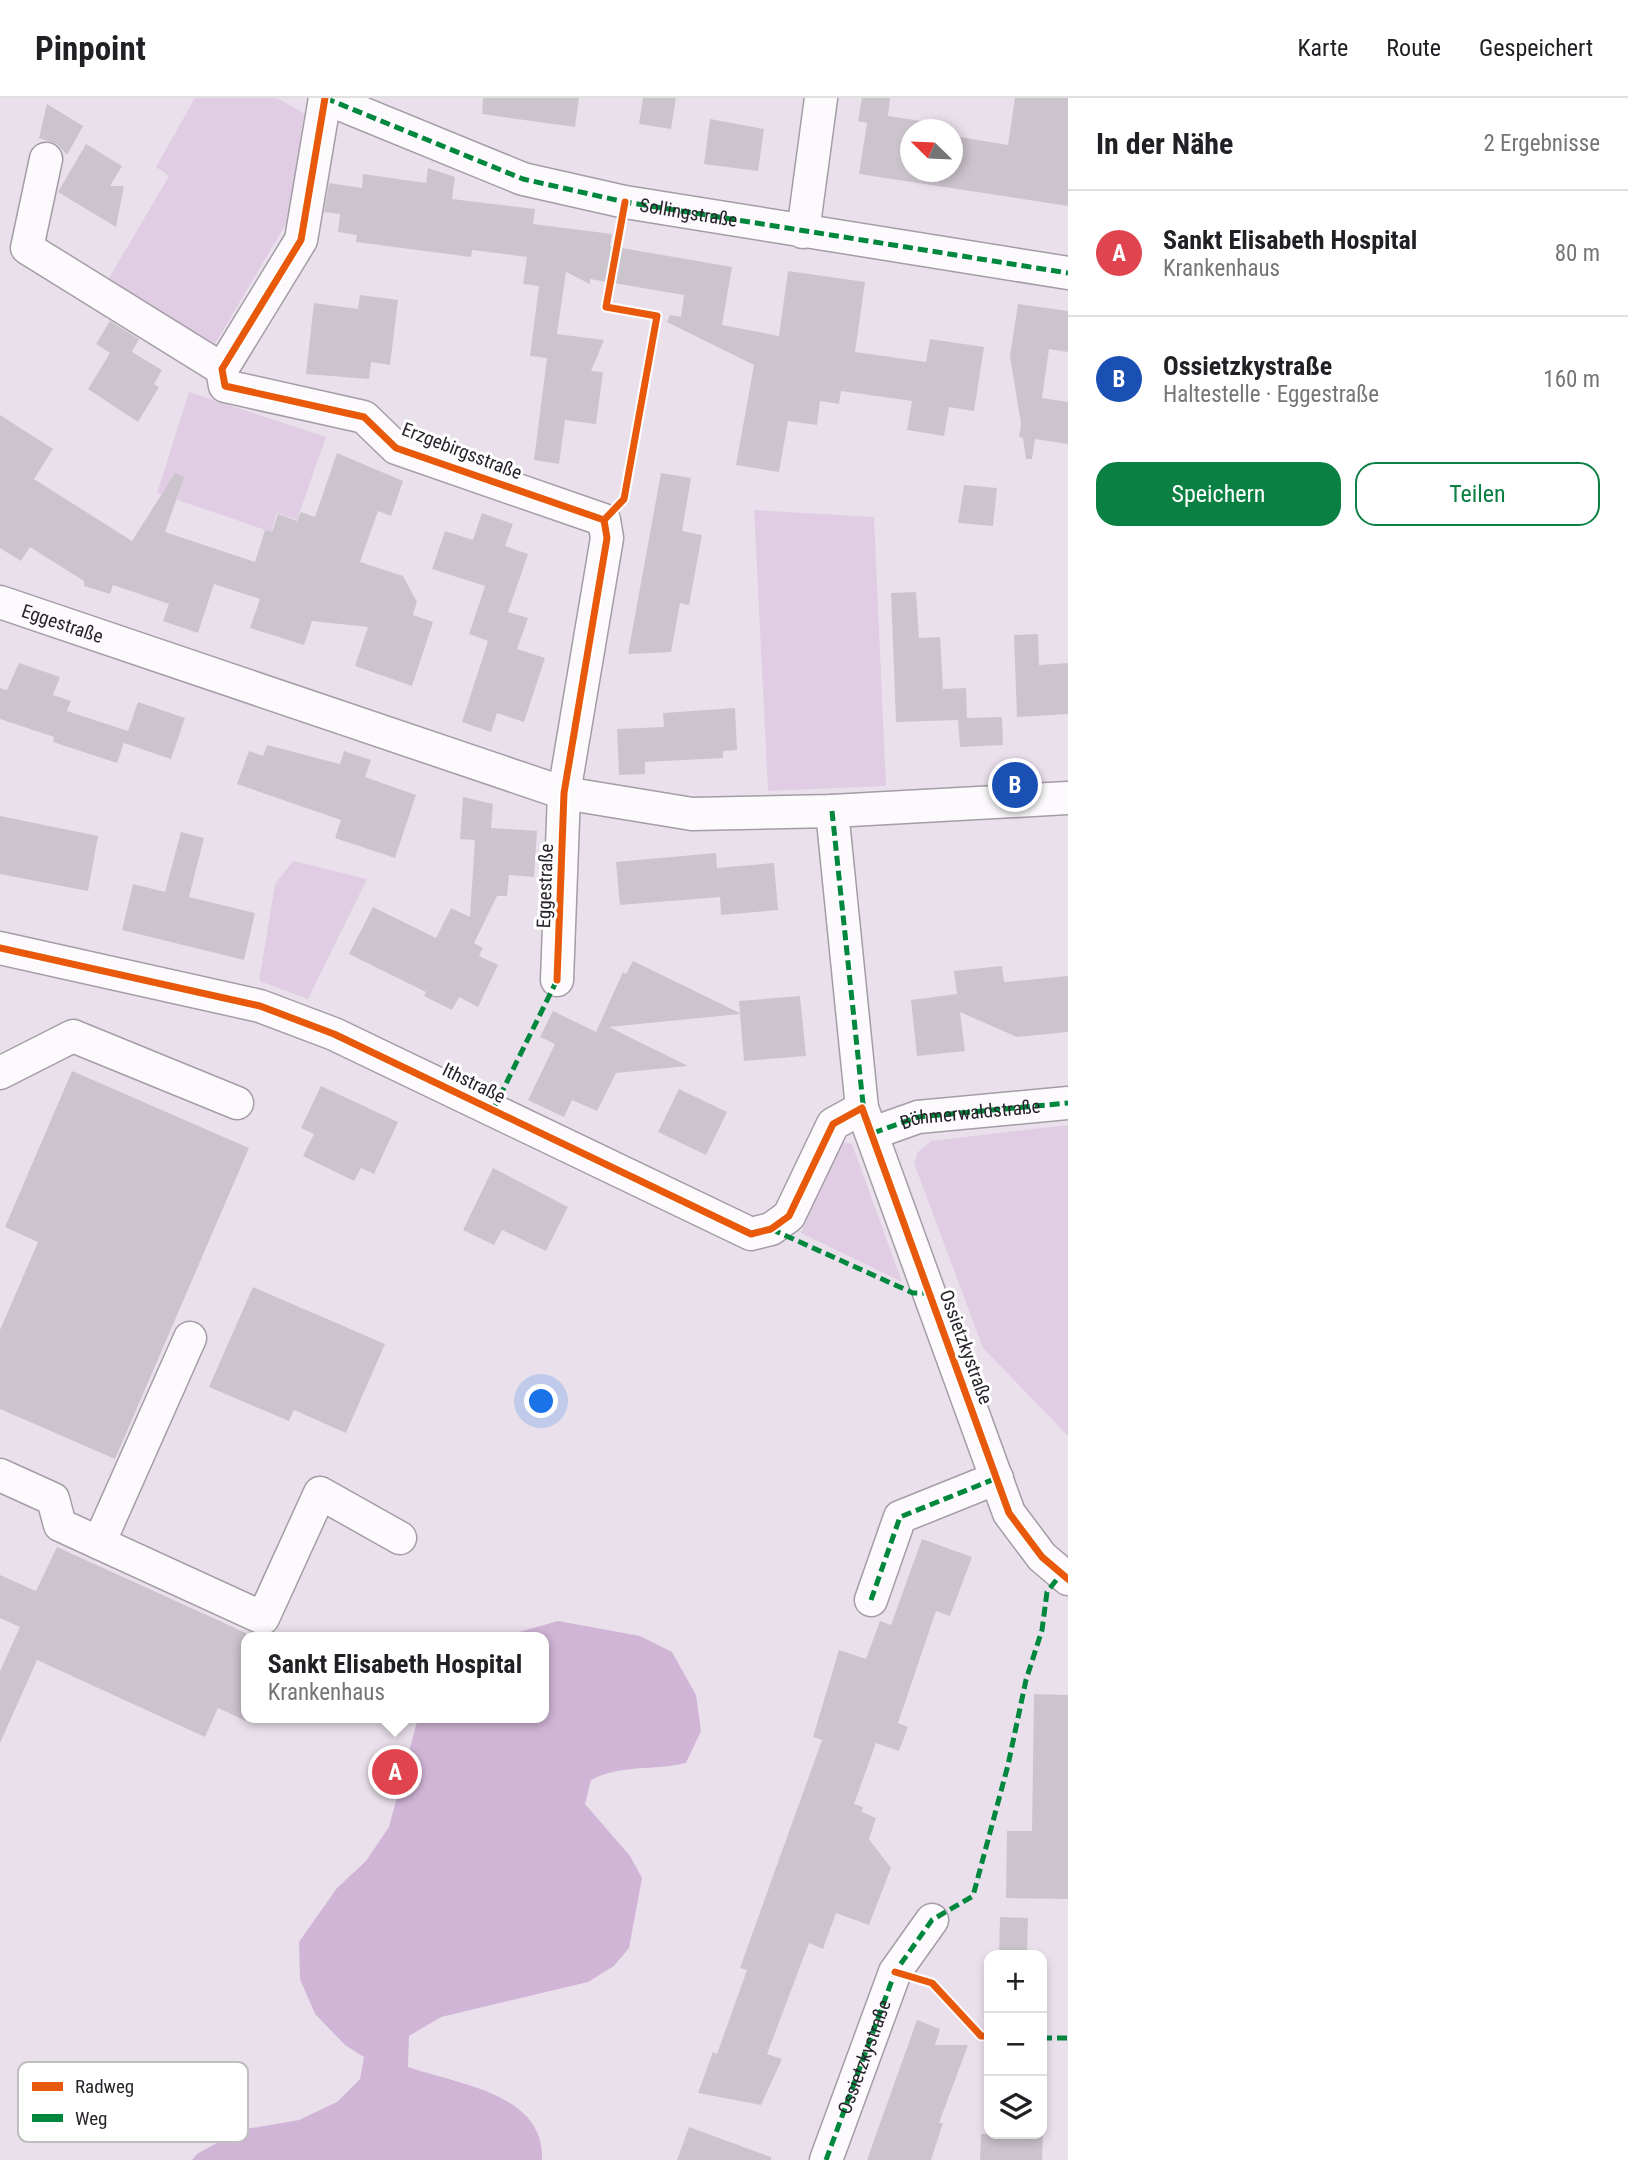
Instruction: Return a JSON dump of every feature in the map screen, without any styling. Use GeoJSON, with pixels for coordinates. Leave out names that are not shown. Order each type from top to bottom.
{"type":"FeatureCollection","features":[{"type":"Feature","properties":{"kind":"street","name":"Sollingstraße"},"geometry":{"type":"LineString","coordinates":[[325,98],[523,179],[625,202],[1068,273]]}},
{"type":"Feature","properties":{"kind":"street"},"geometry":{"type":"LineString","coordinates":[[46,159],[27,248],[222,369],[301,240],[325,98]]}},
{"type":"Feature","properties":{"kind":"street"},"geometry":{"type":"LineString","coordinates":[[803,232],[821,98]]}},
{"type":"Feature","properties":{"kind":"street","name":"Erzgebirgsstraße"},"geometry":{"type":"LineString","coordinates":[[222,369],[225,386],[364,417],[397,447],[604,520],[607,538],[564,793]]}},
{"type":"Feature","properties":{"kind":"street","name":"Eggestraße"},"geometry":{"type":"LineString","coordinates":[[0,602],[564,793],[692,814],[832,811],[1068,798]]}},
{"type":"Feature","properties":{"kind":"street","name":"Eggestraße"},"geometry":{"type":"LineString","coordinates":[[557,980],[564,793]]}},
{"type":"Feature","properties":{"kind":"street","name":"Ossietzkystraße"},"geometry":{"type":"LineString","coordinates":[[832,811],[867,1120],[1009,1513],[1042,1557],[1068,1579]]}},
{"type":"Feature","properties":{"kind":"street","name":"Ithstraße"},"geometry":{"type":"LineString","coordinates":[[0,948],[260,1006],[334,1034],[751,1234],[771,1229],[789,1216],[833,1124],[867,1120]]}},
{"type":"Feature","properties":{"kind":"street"},"geometry":{"type":"LineString","coordinates":[[0,1073],[73,1036],[237,1103]]}},
{"type":"Feature","properties":{"kind":"street","name":"Böhmerwaldstraße"},"geometry":{"type":"LineString","coordinates":[[867,1120],[1068,1103]]}},
{"type":"Feature","properties":{"kind":"street"},"geometry":{"type":"LineString","coordinates":[[99,1543],[190,1338]]}},
{"type":"Feature","properties":{"kind":"street"},"geometry":{"type":"LineString","coordinates":[[0,1475],[53,1499],[60,1525],[263,1618],[320,1493],[400,1538]]}},
{"type":"Feature","properties":{"kind":"street"},"geometry":{"type":"LineString","coordinates":[[871,1600],[900,1517],[997,1478]]}},
{"type":"Feature","properties":{"kind":"street","name":"Ossietzkystraße"},"geometry":{"type":"LineString","coordinates":[[826,2160],[895,1972],[932,1920]]}},
{"type":"Feature","properties":{"kind":"shaded area"},"geometry":{"type":"Polygon","coordinates":[[[195,98],[277,98],[304,113],[290,217],[212,349],[105,285],[169,176],[156,167],[195,98]]]}},
{"type":"Feature","properties":{"kind":"shaded area"},"geometry":{"type":"Polygon","coordinates":[[[189,392],[326,437],[297,520],[277,513],[271,532],[157,493],[189,392]]]}},
{"type":"Feature","properties":{"kind":"shaded area"},"geometry":{"type":"Polygon","coordinates":[[[754,510],[874,517],[886,786],[768,791],[754,510]]]}},
{"type":"Feature","properties":{"kind":"shaded area"},"geometry":{"type":"Polygon","coordinates":[[[293,861],[367,879],[308,999],[259,981],[275,884],[293,861]]]}},
{"type":"Feature","properties":{"kind":"shaded area"},"geometry":{"type":"Polygon","coordinates":[[[1068,1125],[1068,1436],[983,1348],[914,1163],[918,1152],[931,1141],[1068,1125]]]}},
{"type":"Feature","properties":{"kind":"shaded area"},"geometry":{"type":"Polygon","coordinates":[[[843,1142],[852,1144],[902,1282],[801,1233],[836,1148],[843,1142]]]}},
{"type":"Feature","properties":{"kind":"shaded area"},"geometry":{"type":"Polygon","coordinates":[[[558,1621],[640,1636],[672,1652],[696,1695],[701,1731],[686,1763],[614,1772],[591,1780],[585,1804],[630,1856],[642,1878],[629,1948],[614,1966],[588,1982],[441,2017],[409,2036],[408,2067],[473,2086],[514,2106],[529,2120],[539,2137],[542,2160],[192,2160],[197,2154],[218,2142],[248,2142],[248,2129],[299,2120],[337,2102],[360,2079],[364,2057],[345,2045],[315,2014],[300,1979],[299,1942],[337,1888],[366,1861],[389,1827],[417,1723],[549,1723],[549,1632],[520,1632],[558,1621]]]}},
{"type":"Feature","properties":{"kind":"building"},"geometry":{"type":"Polygon","coordinates":[[[483,98],[579,98],[575,127],[482,114],[483,98]]]}},
{"type":"Feature","properties":{"kind":"building"},"geometry":{"type":"Polygon","coordinates":[[[643,98],[676,98],[671,129],[639,124],[643,98]]]}},
{"type":"Feature","properties":{"kind":"building"},"geometry":{"type":"Polygon","coordinates":[[[862,98],[890,98],[888,116],[908,119],[900,119],[900,180],[859,174],[867,123],[858,121],[862,98]]]}},
{"type":"Feature","properties":{"kind":"building"},"geometry":{"type":"Polygon","coordinates":[[[1015,98],[1068,98],[1068,206],[911,182],[963,182],[963,138],[1008,145],[1015,98]]]}},
{"type":"Feature","properties":{"kind":"building"},"geometry":{"type":"Polygon","coordinates":[[[47,104],[83,126],[67,155],[58,145],[39,138],[47,104]]]}},
{"type":"Feature","properties":{"kind":"building"},"geometry":{"type":"Polygon","coordinates":[[[710,119],[764,129],[758,171],[704,164],[710,119]]]}},
{"type":"Feature","properties":{"kind":"building"},"geometry":{"type":"Polygon","coordinates":[[[86,144],[122,166],[110,186],[124,186],[116,227],[58,192],[86,144]]]}},
{"type":"Feature","properties":{"kind":"building"},"geometry":{"type":"Polygon","coordinates":[[[428,168],[455,177],[452,199],[535,209],[533,224],[612,234],[610,246],[732,267],[722,325],[779,336],[788,271],[865,282],[855,352],[926,362],[930,339],[984,347],[974,411],[949,407],[944,436],[907,430],[912,401],[841,391],[839,404],[820,401],[817,425],[788,421],[779,472],[736,465],[754,365],[667,322],[670,315],[681,317],[684,295],[590,279],[590,284],[566,272],[557,334],[604,340],[591,371],[603,372],[596,424],[565,420],[559,464],[534,460],[547,358],[530,356],[539,286],[523,284],[527,257],[472,250],[471,257],[356,242],[357,235],[338,232],[340,214],[324,212],[329,183],[362,188],[363,174],[426,183],[428,168]]]}},
{"type":"Feature","properties":{"kind":"building"},"geometry":{"type":"Polygon","coordinates":[[[360,295],[398,300],[390,365],[371,362],[369,379],[306,374],[314,303],[358,309],[360,295]]]}},
{"type":"Feature","properties":{"kind":"building"},"geometry":{"type":"Polygon","coordinates":[[[1018,304],[1068,311],[1068,352],[1049,349],[1042,398],[1068,402],[1068,444],[1035,439],[1032,459],[1026,459],[1023,438],[1019,437],[1021,424],[1010,356],[1018,304]]]}},
{"type":"Feature","properties":{"kind":"building"},"geometry":{"type":"Polygon","coordinates":[[[110,321],[139,339],[132,352],[162,370],[154,384],[159,387],[138,422],[88,389],[110,353],[96,344],[110,321]]]}},
{"type":"Feature","properties":{"kind":"building"},"geometry":{"type":"Polygon","coordinates":[[[0,415],[53,449],[34,479],[132,541],[175,473],[184,477],[165,532],[255,562],[265,530],[272,532],[278,514],[297,521],[301,512],[315,517],[337,453],[403,481],[391,516],[378,511],[360,562],[403,576],[417,602],[413,615],[433,622],[412,686],[355,666],[368,627],[312,621],[304,645],[250,628],[260,599],[214,584],[198,633],[163,621],[169,604],[113,585],[110,594],[84,586],[84,581],[30,547],[21,561],[0,548],[0,415]]]}},
{"type":"Feature","properties":{"kind":"building"},"geometry":{"type":"Polygon","coordinates":[[[661,473],[691,478],[682,531],[702,535],[689,605],[680,603],[671,652],[628,654],[661,473]]]}},
{"type":"Feature","properties":{"kind":"building"},"geometry":{"type":"Polygon","coordinates":[[[964,485],[997,488],[993,526],[958,523],[964,485]]]}},
{"type":"Feature","properties":{"kind":"building"},"geometry":{"type":"Polygon","coordinates":[[[482,513],[513,524],[505,546],[528,554],[508,612],[528,618],[517,649],[545,658],[524,722],[497,713],[491,732],[462,722],[488,641],[469,634],[485,586],[432,569],[445,531],[473,540],[482,513]]]}},
{"type":"Feature","properties":{"kind":"building"},"geometry":{"type":"Polygon","coordinates":[[[916,592],[919,638],[940,637],[943,689],[966,688],[967,718],[1002,717],[1003,745],[960,747],[958,720],[896,722],[891,593],[916,592]]]}},
{"type":"Feature","properties":{"kind":"building"},"geometry":{"type":"Polygon","coordinates":[[[1038,634],[1039,665],[1068,663],[1068,714],[1017,717],[1014,635],[1038,634]]]}},
{"type":"Feature","properties":{"kind":"building"},"geometry":{"type":"Polygon","coordinates":[[[19,663],[60,677],[53,695],[71,701],[67,711],[128,731],[138,702],[185,718],[171,759],[124,743],[117,763],[53,742],[54,737],[0,719],[0,688],[7,690],[19,663]]]}},
{"type":"Feature","properties":{"kind":"building"},"geometry":{"type":"Polygon","coordinates":[[[735,708],[737,750],[723,751],[723,758],[645,762],[645,774],[619,775],[617,729],[664,727],[663,713],[735,708]]]}},
{"type":"Feature","properties":{"kind":"building"},"geometry":{"type":"Polygon","coordinates":[[[267,745],[340,764],[344,751],[371,760],[365,777],[416,795],[395,858],[335,838],[341,820],[237,784],[249,751],[263,756],[267,745]]]}},
{"type":"Feature","properties":{"kind":"building"},"geometry":{"type":"Polygon","coordinates":[[[463,797],[493,804],[491,828],[537,831],[534,877],[509,875],[507,896],[497,896],[474,943],[483,948],[479,956],[498,965],[478,1007],[459,997],[452,1010],[424,996],[426,992],[349,954],[373,907],[436,938],[451,908],[470,917],[475,840],[460,839],[463,797]]]}},
{"type":"Feature","properties":{"kind":"building"},"geometry":{"type":"Polygon","coordinates":[[[0,816],[98,836],[88,891],[0,874],[0,816]]]}},
{"type":"Feature","properties":{"kind":"building"},"geometry":{"type":"Polygon","coordinates":[[[181,832],[204,838],[189,897],[255,913],[244,960],[122,930],[133,884],[165,892],[181,832]]]}},
{"type":"Feature","properties":{"kind":"building"},"geometry":{"type":"Polygon","coordinates":[[[716,853],[717,868],[774,863],[778,910],[721,915],[720,897],[620,905],[616,862],[716,853]]]}},
{"type":"Feature","properties":{"kind":"building"},"geometry":{"type":"Polygon","coordinates":[[[633,961],[740,1013],[739,1001],[800,996],[806,1056],[744,1061],[740,1014],[609,1027],[688,1066],[616,1073],[597,1111],[572,1100],[564,1117],[528,1100],[555,1044],[540,1037],[553,1011],[596,1032],[623,972],[626,974],[633,961]]]}},
{"type":"Feature","properties":{"kind":"building"},"geometry":{"type":"Polygon","coordinates":[[[1002,966],[1004,982],[1068,976],[1068,1032],[1017,1037],[960,1012],[965,1051],[917,1056],[911,1000],[957,994],[954,971],[1002,966]]]}},
{"type":"Feature","properties":{"kind":"building"},"geometry":{"type":"Polygon","coordinates":[[[72,1071],[249,1148],[115,1459],[0,1409],[0,1330],[38,1242],[5,1227],[72,1071]]]}},
{"type":"Feature","properties":{"kind":"building"},"geometry":{"type":"Polygon","coordinates":[[[321,1086],[398,1122],[374,1174],[361,1168],[354,1181],[303,1156],[314,1134],[301,1128],[321,1086]]]}},
{"type":"Feature","properties":{"kind":"building"},"geometry":{"type":"Polygon","coordinates":[[[679,1089],[727,1112],[706,1155],[658,1132],[679,1089]]]}},
{"type":"Feature","properties":{"kind":"building"},"geometry":{"type":"Polygon","coordinates":[[[493,1168],[568,1207],[546,1251],[502,1230],[494,1245],[463,1230],[493,1168]]]}},
{"type":"Feature","properties":{"kind":"building"},"geometry":{"type":"Polygon","coordinates":[[[253,1287],[385,1344],[346,1433],[294,1410],[289,1421],[209,1387],[253,1287]]]}},
{"type":"Feature","properties":{"kind":"building"},"geometry":{"type":"Polygon","coordinates":[[[922,1539],[972,1557],[950,1616],[936,1611],[898,1723],[908,1727],[899,1751],[876,1743],[854,1804],[863,1807],[862,1812],[876,1818],[869,1839],[891,1868],[869,1925],[836,1913],[823,1949],[809,1943],[767,2054],[782,2059],[761,2105],[698,2093],[713,2052],[717,2054],[747,1970],[740,1968],[822,1740],[813,1737],[839,1650],[866,1659],[880,1621],[891,1625],[922,1539]]]}},
{"type":"Feature","properties":{"kind":"building"},"geometry":{"type":"Polygon","coordinates":[[[57,1547],[244,1632],[241,1632],[241,1719],[218,1708],[205,1737],[37,1660],[0,1743],[0,1671],[20,1627],[0,1618],[0,1575],[36,1591],[57,1547]]]}},
{"type":"Feature","properties":{"kind":"building"},"geometry":{"type":"Polygon","coordinates":[[[1034,1694],[1068,1695],[1068,1899],[1006,1898],[1007,1831],[1032,1831],[1034,1694]]]}},
{"type":"Feature","properties":{"kind":"building"},"geometry":{"type":"Polygon","coordinates":[[[1000,1917],[1028,1918],[1027,1950],[999,1950],[1000,1917]]]}},
{"type":"Feature","properties":{"kind":"building"},"geometry":{"type":"Polygon","coordinates":[[[917,2020],[940,2029],[935,2045],[968,2045],[939,2123],[943,2123],[931,2160],[867,2160],[917,2020]]]}},
{"type":"Feature","properties":{"kind":"building"},"geometry":{"type":"Polygon","coordinates":[[[689,2127],[771,2157],[771,2160],[677,2160],[689,2127]]]}},
{"type":"Feature","properties":{"kind":"building"},"geometry":{"type":"Polygon","coordinates":[[[981,2134],[984,2134],[984,2139],[1043,2139],[1042,2160],[980,2160],[981,2134]]]}},
{"type":"Feature","properties":{"kind":"marked path"},"geometry":{"type":"LineString","coordinates":[[325,98],[523,179],[625,202],[1068,273]]}},
{"type":"Feature","properties":{"kind":"marked path"},"geometry":{"type":"LineString","coordinates":[[832,811],[864,1113]]}},
{"type":"Feature","properties":{"kind":"marked path"},"geometry":{"type":"LineString","coordinates":[[493,1110],[557,980]]}},
{"type":"Feature","properties":{"kind":"marked path"},"geometry":{"type":"LineString","coordinates":[[873,1133],[918,1117],[1068,1103]]}},
{"type":"Feature","properties":{"kind":"marked path"},"geometry":{"type":"LineString","coordinates":[[771,1229],[913,1293],[930,1293]]}},
{"type":"Feature","properties":{"kind":"marked path"},"geometry":{"type":"LineString","coordinates":[[871,1600],[900,1517],[997,1478]]}},
{"type":"Feature","properties":{"kind":"marked path"},"geometry":{"type":"LineString","coordinates":[[826,2160],[895,1972],[932,1920],[973,1896],[1008,1765],[1026,1680],[1042,1630],[1047,1592],[1061,1574]]}},
{"type":"Feature","properties":{"kind":"marked path"},"geometry":{"type":"LineString","coordinates":[[1047,2038],[1068,2038]]}},
{"type":"Feature","properties":{"kind":"cycle path"},"geometry":{"type":"LineString","coordinates":[[325,98],[301,240],[222,369],[225,386],[364,417],[396,448],[604,520],[607,538],[564,793],[557,980]]}},
{"type":"Feature","properties":{"kind":"cycle path"},"geometry":{"type":"LineString","coordinates":[[604,520],[624,499],[657,316],[606,307],[625,202]]}},
{"type":"Feature","properties":{"kind":"cycle path"},"geometry":{"type":"LineString","coordinates":[[0,948],[260,1006],[334,1034],[751,1234],[771,1229],[789,1216],[833,1124],[862,1108],[1009,1513],[1042,1557],[1068,1579]]}},
{"type":"Feature","properties":{"kind":"cycle path"},"geometry":{"type":"LineString","coordinates":[[895,1972],[932,1983],[981,2036],[984,2036]]}},
{"type":"Feature","properties":{"kind":"place","name":"Ossietzkystraße"},"geometry":{"type":"Point","coordinates":[1015,785]}},
{"type":"Feature","properties":{"kind":"place","name":"Sankt Elisabeth Hospital"},"geometry":{"type":"Point","coordinates":[395,1772]}}]}
